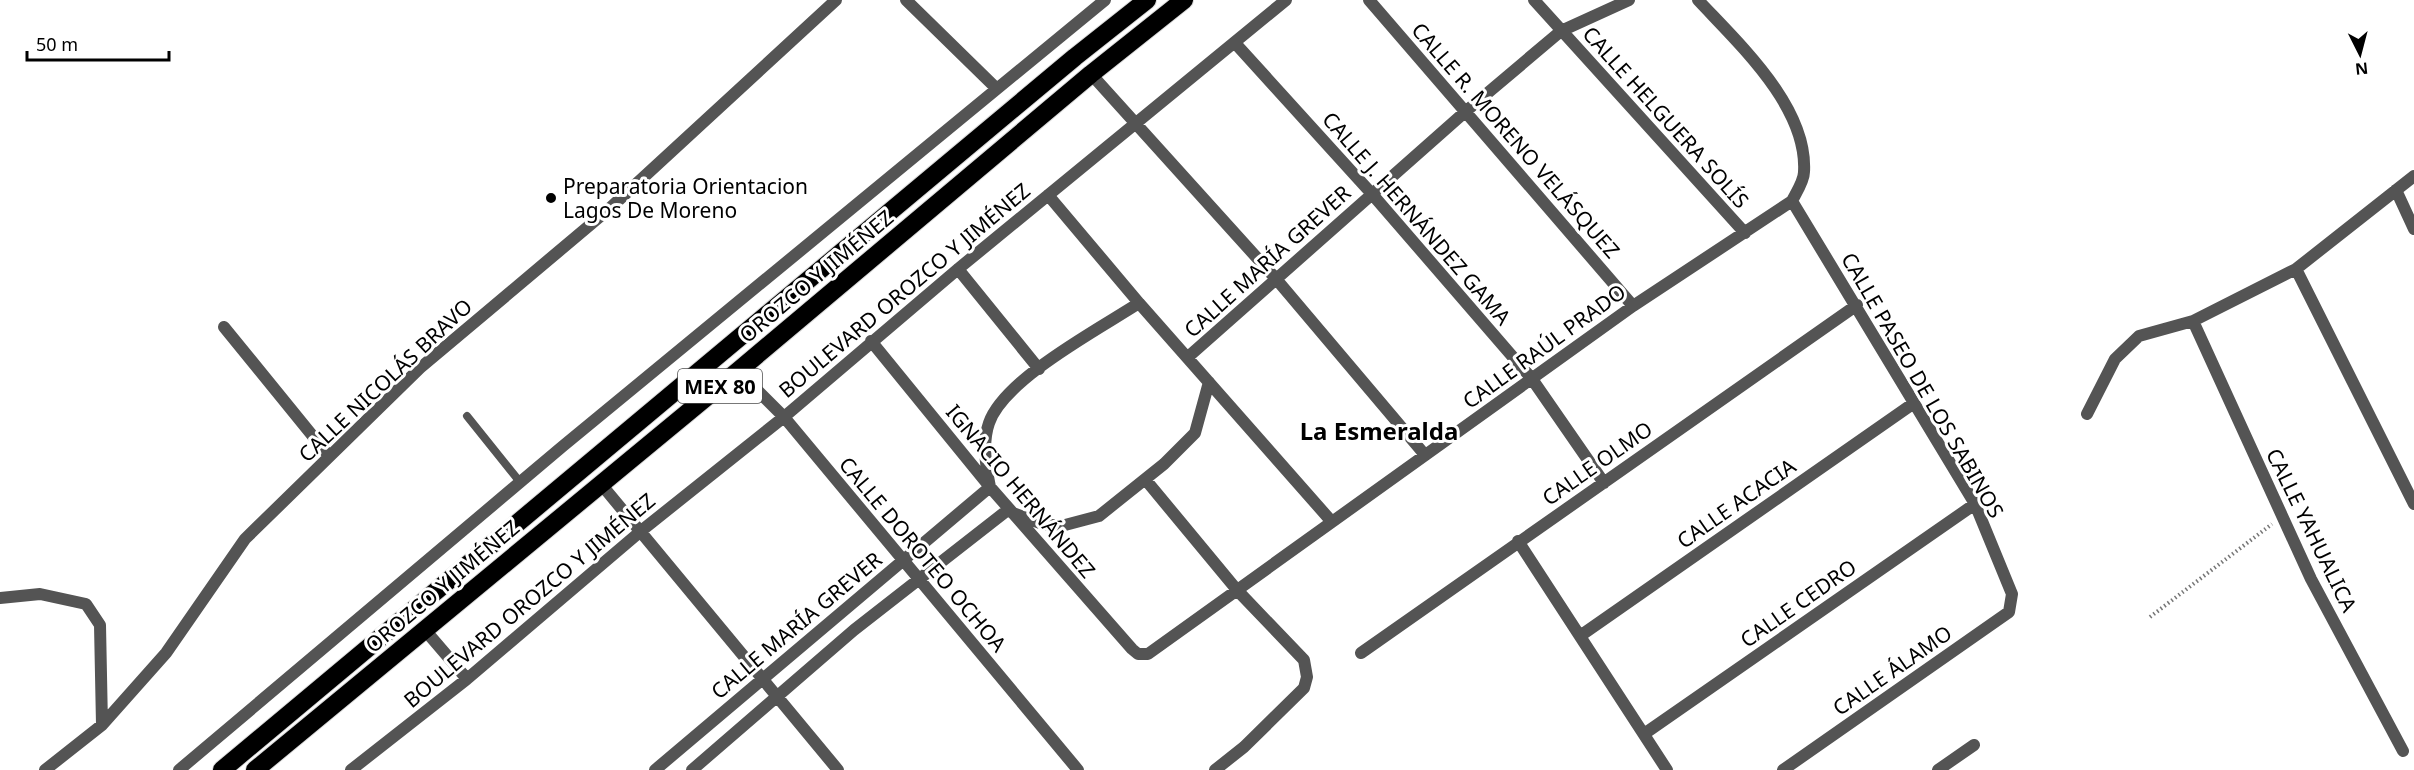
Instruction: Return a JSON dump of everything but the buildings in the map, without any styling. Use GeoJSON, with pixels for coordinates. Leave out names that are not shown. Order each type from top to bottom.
{"type":"FeatureCollection","features":[{"type":"Feature","properties":{"kind":"highway","name":"OROZCO Y JIMÉNEZ"},"geometry":{"type":"LineString","coordinates":[[222,770],[1075,57],[1147,0]]}},
{"type":"Feature","properties":{"kind":"highway","name":"OROZCO Y JIMÉNEZ"},"geometry":{"type":"LineString","coordinates":[[255,770],[738,371],[1091,74],[1184,0]]}},
{"type":"Feature","properties":{"kind":"street","name":"CALLE NICOLÁS BRAVO"},"geometry":{"type":"LineString","coordinates":[[45,770],[102,725],[166,653],[245,539],[329,456],[420,368],[609,209],[836,0]]}},
{"type":"Feature","properties":{"kind":"street"},"geometry":{"type":"LineString","coordinates":[[906,0],[996,88]]}},
{"type":"Feature","properties":{"kind":"street"},"geometry":{"type":"LineString","coordinates":[[179,770],[520,482],[1105,0]]}},
{"type":"Feature","properties":{"kind":"street","name":"BOULEVARD OROZCO Y JIMÉNEZ"},"geometry":{"type":"LineString","coordinates":[[351,770],[467,679],[641,531],[783,417],[1135,122],[1286,0]]}},
{"type":"Feature","properties":{"kind":"street","name":"CALLE R. MORENO VELÁSQUEZ"},"geometry":{"type":"LineString","coordinates":[[1369,0],[1633,306]]}},
{"type":"Feature","properties":{"kind":"street","name":"CALLE HELGUERA SOLÍS"},"geometry":{"type":"LineString","coordinates":[[1534,0],[1745,233]]}},
{"type":"Feature","properties":{"kind":"street","name":"CALLE MARÍA GREVER"},"geometry":{"type":"LineString","coordinates":[[1188,357],[1465,112],[1562,32],[1629,0]]}},
{"type":"Feature","properties":{"kind":"street"},"geometry":{"type":"LineString","coordinates":[[1698,0],[1785,101],[1800,136],[1804,174],[1792,201]]}},
{"type":"Feature","properties":{"kind":"street","name":"CALLE J. HERNÁNDEZ GAMA"},"geometry":{"type":"LineString","coordinates":[[1235,43],[1372,194],[1532,379],[1604,483]]}},
{"type":"Feature","properties":{"kind":"street"},"geometry":{"type":"LineString","coordinates":[[1091,74],[1277,280],[1425,455]]}},
{"type":"Feature","properties":{"kind":"street"},"geometry":{"type":"LineString","coordinates":[[2087,414],[2115,359],[2139,336],[2193,321],[2296,269],[2414,176]]}},
{"type":"Feature","properties":{"kind":"street"},"geometry":{"type":"LineString","coordinates":[[2396,190],[2414,229]]}},
{"type":"Feature","properties":{"kind":"street"},"geometry":{"type":"LineString","coordinates":[[1048,195],[1139,303],[1332,522]]}},
{"type":"Feature","properties":{"kind":"street","name":"CALLE RAÚL PRADO"},"geometry":{"type":"LineString","coordinates":[[1148,654],[1633,306],[1792,201]]}},
{"type":"Feature","properties":{"kind":"street","name":"CALLE PASEO DE LOS SABINOS"},"geometry":{"type":"LineString","coordinates":[[1792,201],[1857,305],[1975,504],[2012,594]]}},
{"type":"Feature","properties":{"kind":"street"},"geometry":{"type":"LineString","coordinates":[[958,269],[1039,369]]}},
{"type":"Feature","properties":{"kind":"street"},"geometry":{"type":"LineString","coordinates":[[2296,269],[2414,504]]}},
{"type":"Feature","properties":{"kind":"street"},"geometry":{"type":"LineString","coordinates":[[990,487],[985,462],[989,423],[1006,394],[1039,369],[1139,303]]}},
{"type":"Feature","properties":{"kind":"street","name":"CALLE OLMO"},"geometry":{"type":"LineString","coordinates":[[1361,653],[1857,305]]}},
{"type":"Feature","properties":{"kind":"street","name":"CALLE YAHUALICA"},"geometry":{"type":"LineString","coordinates":[[2193,321],[2311,579],[2403,751]]}},
{"type":"Feature","properties":{"kind":"street"},"geometry":{"type":"LineString","coordinates":[[224,327],[329,456]]}},
{"type":"Feature","properties":{"kind":"street","name":"IGNACIO HERNÁNDEZ"},"geometry":{"type":"LineString","coordinates":[[871,341],[990,487],[1132,649],[1138,654],[1148,654]]}},
{"type":"Feature","properties":{"kind":"street","name":"CALLE DOROTEO OCHOA"},"geometry":{"type":"LineString","coordinates":[[738,371],[783,417],[1076,768]]}},
{"type":"Feature","properties":{"kind":"street"},"geometry":{"type":"LineString","coordinates":[[1011,511],[1045,525],[1065,525],[1099,516],[1164,464],[1195,433],[1209,382]]}},
{"type":"Feature","properties":{"kind":"street","name":"CALLE ACACIA"},"geometry":{"type":"LineString","coordinates":[[1580,636],[1914,403]]}},
{"type":"Feature","properties":{"kind":"street"},"geometry":{"type":"LineString","coordinates":[[1145,479],[1237,590],[1304,660],[1307,676],[1304,688],[1244,747],[1215,770]]}},
{"type":"Feature","properties":{"kind":"street"},"geometry":{"type":"LineString","coordinates":[[601,484],[838,770]]}},
{"type":"Feature","properties":{"kind":"street","name":"CALLE MARÍA GREVER"},"geometry":{"type":"LineString","coordinates":[[656,770],[990,487]]}},
{"type":"Feature","properties":{"kind":"street","name":"CALLE CEDRO"},"geometry":{"type":"LineString","coordinates":[[1644,734],[1975,504]]}},
{"type":"Feature","properties":{"kind":"street","name":"CALLE MARÍA GREVER"},"geometry":{"type":"LineString","coordinates":[[692,770],[854,630],[1011,511]]}},
{"type":"Feature","properties":{"kind":"street"},"geometry":{"type":"LineString","coordinates":[[1518,541],[1667,770]]}},
{"type":"Feature","properties":{"kind":"street"},"geometry":{"type":"LineString","coordinates":[[0,598],[40,594],[86,604],[100,625],[102,725]]}},
{"type":"Feature","properties":{"kind":"street","name":"CALLE ÁLAMO"},"geometry":{"type":"LineString","coordinates":[[1783,770],[2009,612],[2012,594]]}},
{"type":"Feature","properties":{"kind":"street"},"geometry":{"type":"LineString","coordinates":[[425,630],[467,679]]}},
{"type":"Feature","properties":{"kind":"street"},"geometry":{"type":"LineString","coordinates":[[1938,770],[1974,745]]}},
{"type":"Feature","properties":{"kind":"lane"},"geometry":{"type":"LineString","coordinates":[[466,416],[520,482]]}},
{"type":"Feature","properties":{"kind":"path"},"geometry":{"type":"LineString","coordinates":[[2150,617],[2283,517]]}},
{"type":"Feature","properties":{"kind":"place","name":"Preparatoria Orientacion Lagos De Moreno"},"geometry":{"type":"Point","coordinates":[551,198]}},
{"type":"Feature","properties":{"kind":"district","name":"La Esmeralda"},"geometry":{"type":"Point","coordinates":[1379,430]}}]}
